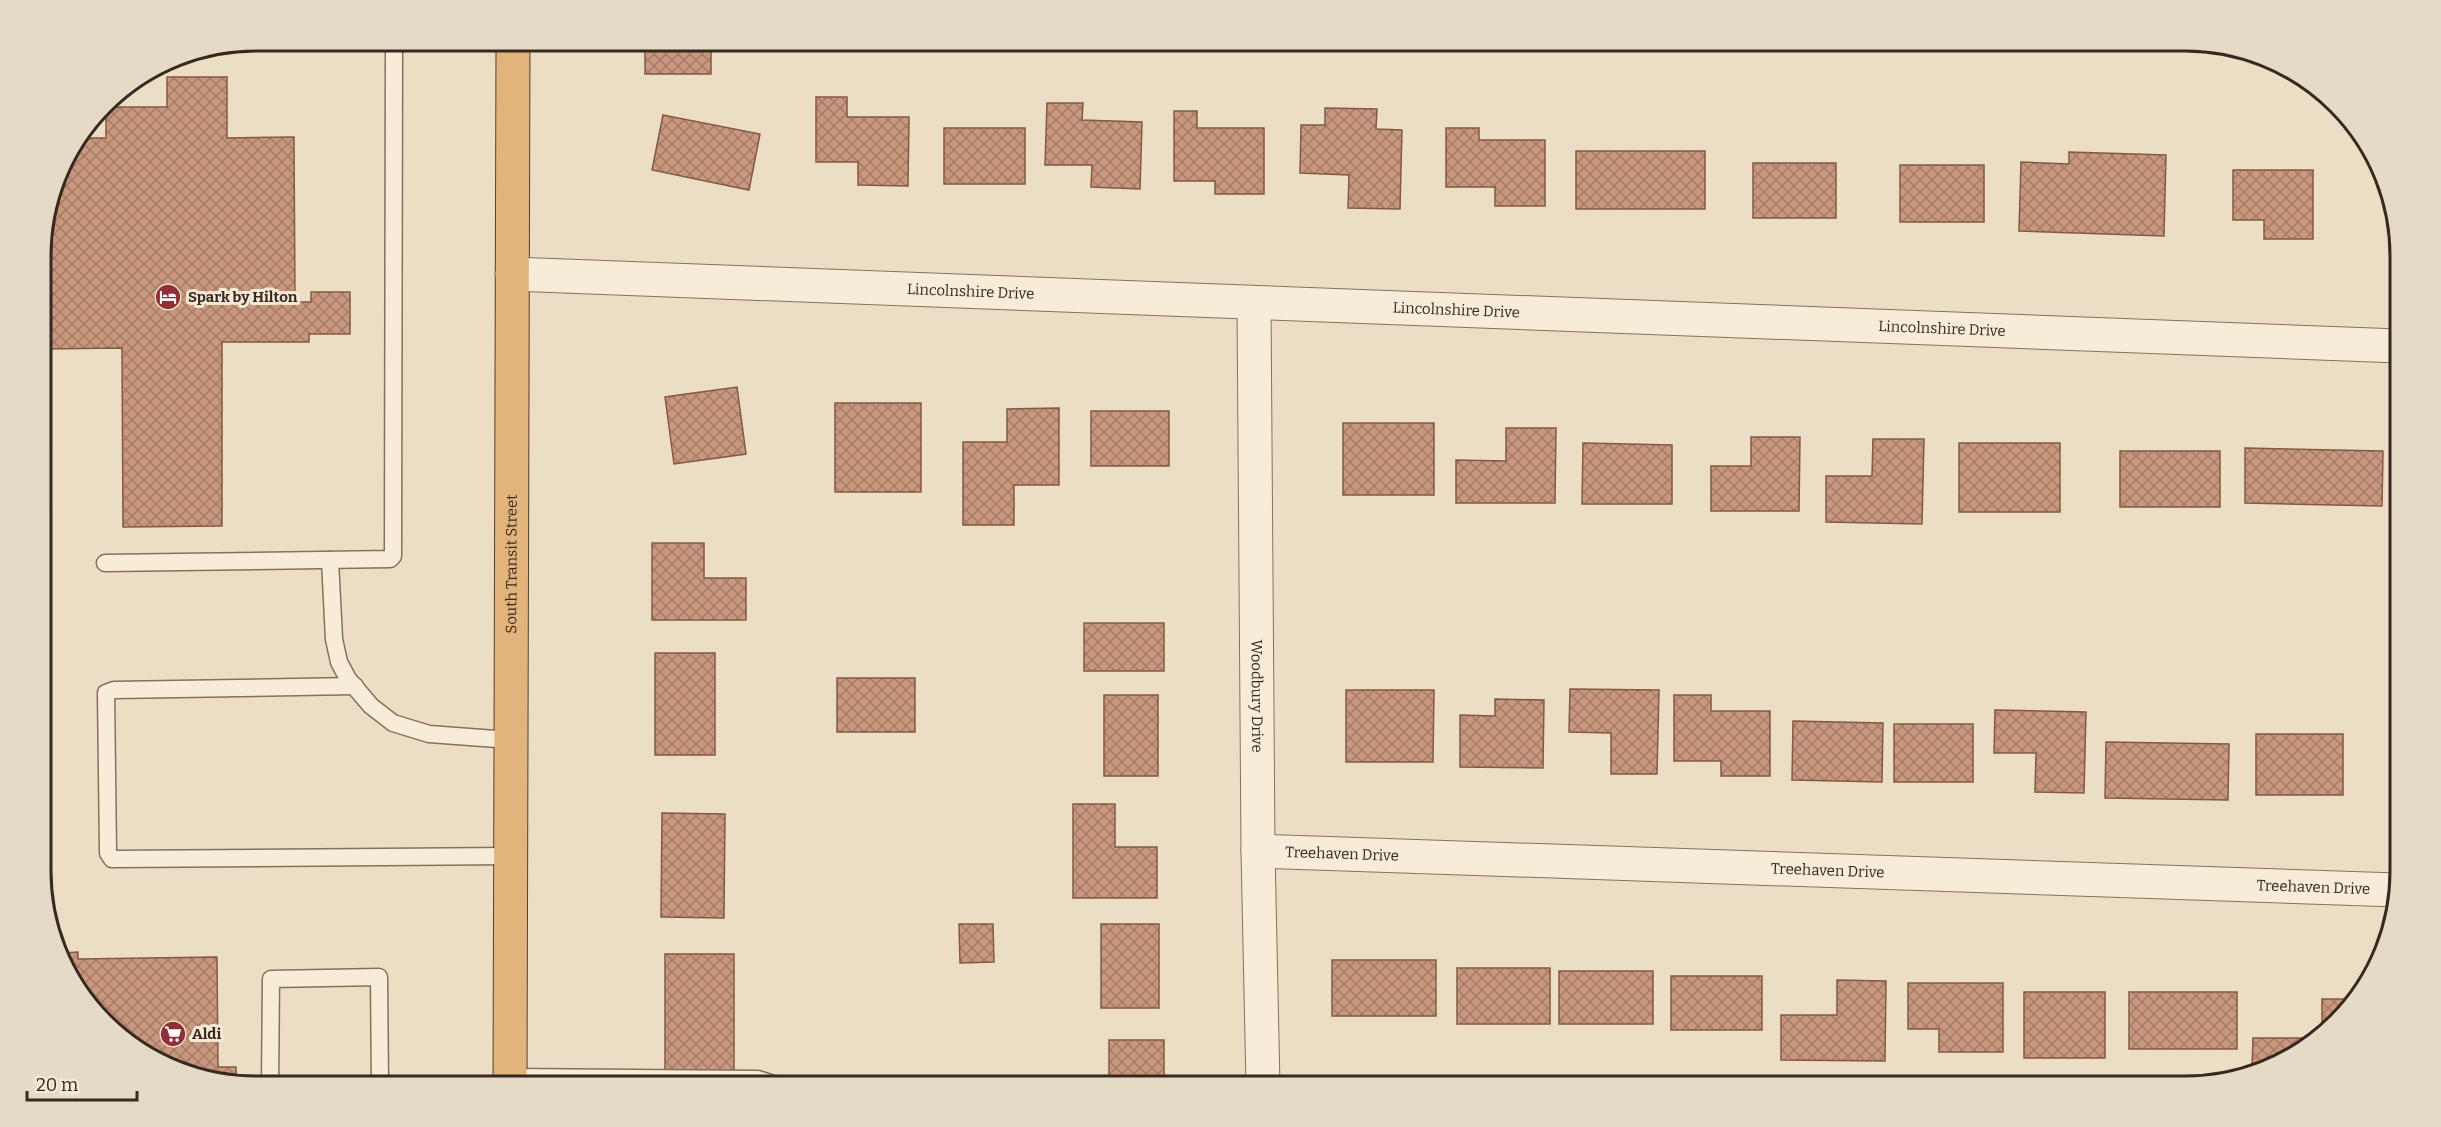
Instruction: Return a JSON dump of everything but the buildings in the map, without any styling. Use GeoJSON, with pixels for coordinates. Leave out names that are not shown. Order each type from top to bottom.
{"type":"FeatureCollection","features":[{"type":"Feature","properties":{"kind":"highway","name":"South Transit Street"},"geometry":{"type":"LineString","coordinates":[[510,1076],[513,51]]}},
{"type":"Feature","properties":{"kind":"street","name":"Lincolnshire Drive"},"geometry":{"type":"LineString","coordinates":[[513,274],[2390,346]]}},
{"type":"Feature","properties":{"kind":"street","name":"Woodbury Drive"},"geometry":{"type":"LineString","coordinates":[[1254,304],[1258,851],[1263,1076]]}},
{"type":"Feature","properties":{"kind":"street","name":"Treehaven Drive"},"geometry":{"type":"LineString","coordinates":[[1258,851],[2389,890]]}},
{"type":"Feature","properties":{"kind":"lane"},"geometry":{"type":"LineString","coordinates":[[105,563],[330,561],[390,559],[393,556],[394,51]]}},
{"type":"Feature","properties":{"kind":"lane"},"geometry":{"type":"LineString","coordinates":[[330,561],[334,639],[339,662],[354,686],[371,706],[393,723],[429,734],[511,740]]}},
{"type":"Feature","properties":{"kind":"lane"},"geometry":{"type":"LineString","coordinates":[[354,686],[114,690],[106,693],[108,853],[112,859],[511,856]]}},
{"type":"Feature","properties":{"kind":"lane"},"geometry":{"type":"LineString","coordinates":[[270,1076],[271,979],[380,977],[380,1076]]}},
{"type":"Feature","properties":{"kind":"place","name":"Spark by Hilton"},"geometry":{"type":"Point","coordinates":[168,297]}},
{"type":"Feature","properties":{"kind":"place","name":"Aldi"},"geometry":{"type":"Point","coordinates":[173,1034]}}]}
